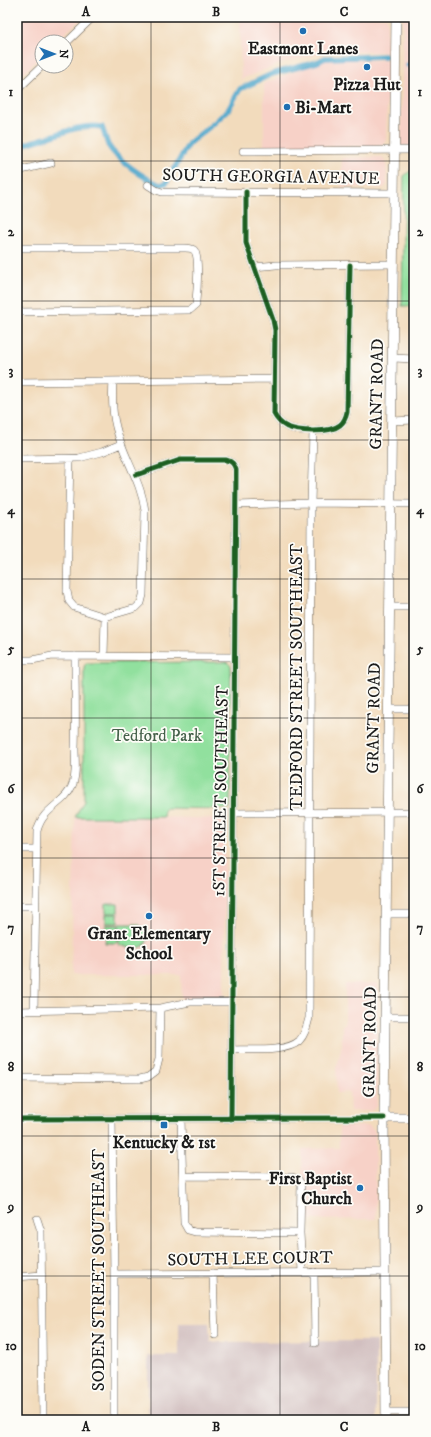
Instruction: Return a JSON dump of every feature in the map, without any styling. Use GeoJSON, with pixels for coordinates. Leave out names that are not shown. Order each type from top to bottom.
{"type":"FeatureCollection","features":[{"type":"Feature","properties":{"kind":"main road","name":"GRANT ROAD"},"geometry":{"type":"LineString","coordinates":[[386,1416],[384,1118],[396,17]]}},
{"type":"Feature","properties":{"kind":"main road"},"geometry":{"type":"LineString","coordinates":[[384,1118],[414,1118]]}},
{"type":"Feature","properties":{"kind":"street"},"geometry":{"type":"LineString","coordinates":[[74,35],[93,17]]}},
{"type":"Feature","properties":{"kind":"street"},"geometry":{"type":"LineString","coordinates":[[17,90],[34,74]]}},
{"type":"Feature","properties":{"kind":"street"},"geometry":{"type":"LineString","coordinates":[[243,151],[414,150]]}},
{"type":"Feature","properties":{"kind":"street"},"geometry":{"type":"LineString","coordinates":[[17,172],[51,163]]}},
{"type":"Feature","properties":{"kind":"street","name":"SOUTH GEORGIA AVENUE"},"geometry":{"type":"LineString","coordinates":[[148,185],[162,192],[394,194]]}},
{"type":"Feature","properties":{"kind":"street"},"geometry":{"type":"LineString","coordinates":[[246,192],[246,243],[273,320],[275,330],[274,414],[278,421],[288,428],[313,431],[334,428],[341,425],[345,419],[347,412],[350,265]]}},
{"type":"Feature","properties":{"kind":"street"},"geometry":{"type":"LineString","coordinates":[[17,248],[191,248],[195,251],[197,258],[196,306],[190,310],[17,312]]}},
{"type":"Feature","properties":{"kind":"street"},"geometry":{"type":"LineString","coordinates":[[254,267],[276,265],[394,264]]}},
{"type":"Feature","properties":{"kind":"street"},"geometry":{"type":"LineString","coordinates":[[393,358],[414,359]]}},
{"type":"Feature","properties":{"kind":"street"},"geometry":{"type":"LineString","coordinates":[[17,382],[274,379]]}},
{"type":"Feature","properties":{"kind":"street"},"geometry":{"type":"LineString","coordinates":[[70,459],[67,591],[69,601],[74,607],[105,617],[136,608],[141,603],[143,595],[144,499],[136,475],[121,444],[115,427],[113,414],[114,381]]}},
{"type":"Feature","properties":{"kind":"street"},"geometry":{"type":"LineString","coordinates":[[392,420],[414,420]]}},
{"type":"Feature","properties":{"kind":"street","name":"TEDFORD STREET SOUTHEAST"},"geometry":{"type":"LineString","coordinates":[[231,1050],[278,1049],[289,1047],[299,1041],[305,1032],[309,1018],[311,503],[313,431]]}},
{"type":"Feature","properties":{"kind":"street"},"geometry":{"type":"LineString","coordinates":[[17,459],[70,459],[87,456],[121,444]]}},
{"type":"Feature","properties":{"kind":"street","name":"1ST STREET SOUTHEAST"},"geometry":{"type":"LineString","coordinates":[[136,475],[180,460],[226,460],[231,461],[233,464],[236,476],[231,1119]]}},
{"type":"Feature","properties":{"kind":"street"},"geometry":{"type":"LineString","coordinates":[[236,506],[311,503],[414,504]]}},
{"type":"Feature","properties":{"kind":"street"},"geometry":{"type":"LineString","coordinates":[[390,607],[414,607]]}},
{"type":"Feature","properties":{"kind":"street"},"geometry":{"type":"LineString","coordinates":[[104,656],[105,617]]}},
{"type":"Feature","properties":{"kind":"street"},"geometry":{"type":"LineString","coordinates":[[17,660],[32,660],[52,656],[235,657]]}},
{"type":"Feature","properties":{"kind":"street"},"geometry":{"type":"LineString","coordinates":[[34,1010],[37,831],[39,822],[47,812],[66,795],[74,781],[76,733],[75,656]]}},
{"type":"Feature","properties":{"kind":"street"},"geometry":{"type":"LineString","coordinates":[[389,709],[414,709]]}},
{"type":"Feature","properties":{"kind":"street"},"geometry":{"type":"LineString","coordinates":[[233,813],[414,812]]}},
{"type":"Feature","properties":{"kind":"street"},"geometry":{"type":"LineString","coordinates":[[17,849],[36,849]]}},
{"type":"Feature","properties":{"kind":"street"},"geometry":{"type":"LineString","coordinates":[[17,906],[35,906]]}},
{"type":"Feature","properties":{"kind":"street"},"geometry":{"type":"LineString","coordinates":[[387,914],[414,914]]}},
{"type":"Feature","properties":{"kind":"street"},"geometry":{"type":"LineString","coordinates":[[17,1010],[160,1008],[190,1002],[231,1002]]}},
{"type":"Feature","properties":{"kind":"street"},"geometry":{"type":"LineString","coordinates":[[17,1078],[140,1079],[148,1077],[156,1070],[159,1058],[160,1008]]}},
{"type":"Feature","properties":{"kind":"street"},"geometry":{"type":"LineString","coordinates":[[386,1017],[414,1017]]}},
{"type":"Feature","properties":{"kind":"street"},"geometry":{"type":"LineString","coordinates":[[17,1120],[384,1118]]}},
{"type":"Feature","properties":{"kind":"street","name":"SODEN STREET SOUTHEAST"},"geometry":{"type":"LineString","coordinates":[[112,1119],[114,1420]]}},
{"type":"Feature","properties":{"kind":"street"},"geometry":{"type":"LineString","coordinates":[[181,1119],[184,1223],[188,1230],[195,1232],[300,1233]]}},
{"type":"Feature","properties":{"kind":"street"},"geometry":{"type":"LineString","coordinates":[[183,1176],[292,1177],[298,1179],[301,1184],[300,1233],[302,1272]]}},
{"type":"Feature","properties":{"kind":"street"},"geometry":{"type":"LineString","coordinates":[[37,1219],[41,1231],[43,1420]]}},
{"type":"Feature","properties":{"kind":"street"},"geometry":{"type":"LineString","coordinates":[[314,1272],[315,1343]]}},
{"type":"Feature","properties":{"kind":"street","name":"SOUTH LEE COURT"},"geometry":{"type":"LineString","coordinates":[[114,1274],[386,1272]]}},
{"type":"Feature","properties":{"kind":"street"},"geometry":{"type":"LineString","coordinates":[[213,1273],[215,1335]]}},
{"type":"Feature","properties":{"kind":"street"},"geometry":{"type":"LineString","coordinates":[[17,1277],[42,1275]]}},
{"type":"Feature","properties":{"kind":"street"},"geometry":{"type":"LineString","coordinates":[[386,1416],[414,1412]]}},
{"type":"Feature","properties":{"kind":"shaded area"},"geometry":{"type":"Polygon","coordinates":[[[17,17],[83,17],[65,34],[34,34],[34,63],[23,74],[17,68],[17,17]]]}},
{"type":"Feature","properties":{"kind":"shaded area"},"geometry":{"type":"Polygon","coordinates":[[[240,17],[387,17],[387,52],[327,52],[285,62],[241,79],[240,17]]]}},
{"type":"Feature","properties":{"kind":"shaded area"},"geometry":{"type":"Polygon","coordinates":[[[403,17],[414,17],[414,147],[401,146],[403,17]]]}},
{"type":"Feature","properties":{"kind":"shaded area"},"geometry":{"type":"Polygon","coordinates":[[[326,60],[388,60],[386,141],[380,146],[264,147],[264,83],[326,60]]]}},
{"type":"Feature","properties":{"kind":"shaded area"},"geometry":{"type":"Polygon","coordinates":[[[382,157],[386,161],[387,184],[384,188],[341,187],[342,158],[382,157]]]}},
{"type":"Feature","properties":{"kind":"shaded area","name":"Grant Elementary School"},"geometry":{"type":"Polygon","coordinates":[[[75,817],[163,817],[225,820],[224,998],[182,999],[181,975],[71,975],[75,817]]]}},
{"type":"Feature","properties":{"kind":"shaded area"},"geometry":{"type":"Polygon","coordinates":[[[345,984],[378,984],[377,1105],[373,1110],[369,1111],[350,1111],[349,1092],[337,1093],[336,1066],[342,1044],[342,1025],[345,1024],[345,984]]]}},
{"type":"Feature","properties":{"kind":"shaded area"},"geometry":{"type":"Polygon","coordinates":[[[369,1126],[375,1131],[376,1219],[303,1220],[302,1149],[339,1148],[339,1127],[369,1126]]]}},
{"type":"Feature","properties":{"kind":"shaded area"},"geometry":{"type":"Polygon","coordinates":[[[179,1323],[209,1323],[210,1342],[376,1341],[376,1420],[148,1419],[148,1356],[179,1356],[179,1323]]]}},
{"type":"Feature","properties":{"kind":"green space"},"geometry":{"type":"Polygon","coordinates":[[[414,168],[414,306],[402,306],[404,176],[414,168]]]}},
{"type":"Feature","properties":{"kind":"green space","name":"Tedford Park"},"geometry":{"type":"Polygon","coordinates":[[[227,662],[231,666],[230,809],[164,808],[163,817],[75,817],[84,801],[84,667],[86,663],[227,662]]]}},
{"type":"Feature","properties":{"kind":"green space"},"geometry":{"type":"Polygon","coordinates":[[[106,904],[118,904],[118,913],[106,913],[106,904]]]}},
{"type":"Feature","properties":{"kind":"green space"},"geometry":{"type":"Polygon","coordinates":[[[106,914],[118,914],[118,923],[106,923],[106,914]]]}},
{"type":"Feature","properties":{"kind":"green space"},"geometry":{"type":"Polygon","coordinates":[[[119,924],[138,924],[148,931],[145,944],[138,948],[119,945],[119,924]]]}},
{"type":"Feature","properties":{"kind":"green space"},"geometry":{"type":"Polygon","coordinates":[[[106,925],[118,925],[118,934],[106,934],[106,925]]]}},
{"type":"Feature","properties":{"kind":"green space"},"geometry":{"type":"Polygon","coordinates":[[[106,935],[117,935],[117,943],[105,943],[106,935]]]}},
{"type":"Feature","properties":{"kind":"waterway"},"geometry":{"type":"LineString","coordinates":[[17,149],[27,143],[74,129],[95,126],[102,127],[108,145],[112,151],[146,178],[160,185],[166,183],[189,143],[228,110],[240,89],[272,74],[317,62],[325,58],[385,56]]}},
{"type":"Feature","properties":{"kind":"waterway"},"geometry":{"type":"LineString","coordinates":[[408,65],[414,63]]}},
{"type":"Feature","properties":{"kind":"cycle path"},"geometry":{"type":"LineString","coordinates":[[246,192],[246,243],[273,320],[275,330],[274,414],[279,422],[292,429],[314,431],[335,428],[340,425],[345,418],[347,412],[350,265]]}},
{"type":"Feature","properties":{"kind":"cycle path"},"geometry":{"type":"LineString","coordinates":[[136,475],[180,460],[226,460],[230,461],[236,470],[231,1119]]}},
{"type":"Feature","properties":{"kind":"cycle path"},"geometry":{"type":"LineString","coordinates":[[17,1119],[384,1118]]}},
{"type":"Feature","properties":{"kind":"place","name":"Eastmont Lanes"},"geometry":{"type":"Point","coordinates":[303,31]}},
{"type":"Feature","properties":{"kind":"place","name":"Pizza Hut"},"geometry":{"type":"Point","coordinates":[367,67]}},
{"type":"Feature","properties":{"kind":"place","name":"Bi-Mart"},"geometry":{"type":"Point","coordinates":[287,107]}},
{"type":"Feature","properties":{"kind":"place","name":"Grant Elementary School"},"geometry":{"type":"Point","coordinates":[149,916]}},
{"type":"Feature","properties":{"kind":"place","name":"Kentucky & 1st"},"geometry":{"type":"Point","coordinates":[164,1125]}},
{"type":"Feature","properties":{"kind":"place","name":"First Baptist Church"},"geometry":{"type":"Point","coordinates":[360,1188]}}]}
